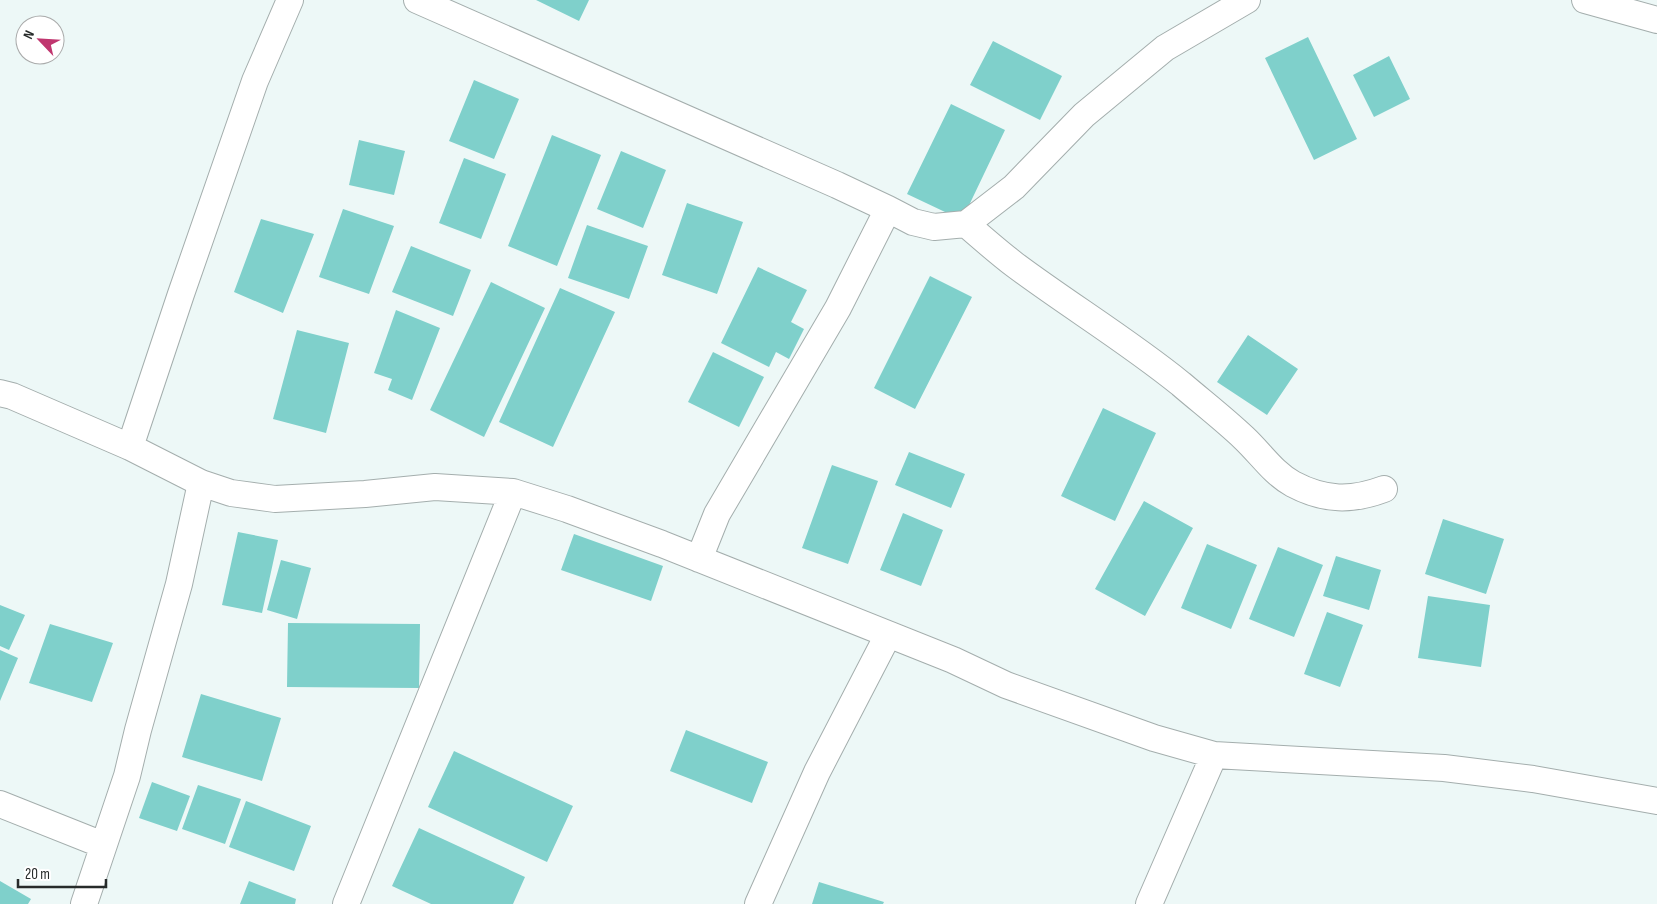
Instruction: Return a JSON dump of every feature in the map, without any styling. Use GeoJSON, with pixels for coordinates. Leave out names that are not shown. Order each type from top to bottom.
{"type":"FeatureCollection","features":[{"type":"Feature","properties":{"kind":"street"},"geometry":{"type":"LineString","coordinates":[[130,447],[255,81],[290,0]]}},
{"type":"Feature","properties":{"kind":"street"},"geometry":{"type":"LineString","coordinates":[[418,0],[837,185],[913,222],[934,227],[966,224],[1014,187],[1084,115],[1165,48],[1247,0]]}},
{"type":"Feature","properties":{"kind":"street"},"geometry":{"type":"LineString","coordinates":[[1585,0],[1657,20]]}},
{"type":"Feature","properties":{"kind":"street"},"geometry":{"type":"LineString","coordinates":[[699,559],[717,514],[838,308],[888,210]]}},
{"type":"Feature","properties":{"kind":"street"},"geometry":{"type":"LineString","coordinates":[[966,224],[1014,264],[1134,348],[1175,380],[1244,439],[1271,469],[1293,484],[1315,493],[1337,498],[1366,496],[1384,489]]}},
{"type":"Feature","properties":{"kind":"street"},"geometry":{"type":"LineString","coordinates":[[0,393],[12,396],[130,447],[201,482],[231,493],[275,499],[365,494],[435,487],[513,492],[575,512],[699,559],[953,660],[1006,685],[1154,738],[1214,755],[1444,768],[1533,779],[1657,801]]}},
{"type":"Feature","properties":{"kind":"street"},"geometry":{"type":"LineString","coordinates":[[84,904],[127,776],[179,584],[201,482]]}},
{"type":"Feature","properties":{"kind":"street"},"geometry":{"type":"LineString","coordinates":[[346,904],[513,492]]}},
{"type":"Feature","properties":{"kind":"street"},"geometry":{"type":"LineString","coordinates":[[758,904],[818,772],[888,635]]}},
{"type":"Feature","properties":{"kind":"street"},"geometry":{"type":"LineString","coordinates":[[1149,904],[1214,755]]}},
{"type":"Feature","properties":{"kind":"street"},"geometry":{"type":"LineString","coordinates":[[0,804],[103,845]]}},
{"type":"Feature","properties":{"kind":"building"},"geometry":{"type":"Polygon","coordinates":[[[536,0],[589,0],[579,21],[536,0]]]}},
{"type":"Feature","properties":{"kind":"building"},"geometry":{"type":"Polygon","coordinates":[[[1308,37],[1357,139],[1314,160],[1265,58],[1308,37]]]}},
{"type":"Feature","properties":{"kind":"building"},"geometry":{"type":"Polygon","coordinates":[[[993,41],[1062,76],[1040,120],[970,85],[993,41]]]}},
{"type":"Feature","properties":{"kind":"building"},"geometry":{"type":"Polygon","coordinates":[[[1389,56],[1410,99],[1374,117],[1353,75],[1389,56]]]}},
{"type":"Feature","properties":{"kind":"building"},"geometry":{"type":"Polygon","coordinates":[[[474,80],[519,99],[494,159],[449,141],[474,80]]]}},
{"type":"Feature","properties":{"kind":"building"},"geometry":{"type":"Polygon","coordinates":[[[951,104],[1005,130],[962,220],[907,194],[951,104]]]}},
{"type":"Feature","properties":{"kind":"building"},"geometry":{"type":"Polygon","coordinates":[[[552,135],[601,155],[557,266],[508,246],[552,135]]]}},
{"type":"Feature","properties":{"kind":"building"},"geometry":{"type":"Polygon","coordinates":[[[359,140],[405,151],[394,195],[349,185],[359,140]]]}},
{"type":"Feature","properties":{"kind":"building"},"geometry":{"type":"Polygon","coordinates":[[[621,151],[666,170],[643,228],[597,209],[621,151]]]}},
{"type":"Feature","properties":{"kind":"building"},"geometry":{"type":"Polygon","coordinates":[[[464,158],[506,174],[481,239],[439,223],[464,158]]]}},
{"type":"Feature","properties":{"kind":"building"},"geometry":{"type":"Polygon","coordinates":[[[687,203],[743,222],[717,294],[662,275],[687,203]]]}},
{"type":"Feature","properties":{"kind":"building"},"geometry":{"type":"Polygon","coordinates":[[[343,209],[394,226],[369,294],[319,277],[343,209]]]}},
{"type":"Feature","properties":{"kind":"building"},"geometry":{"type":"Polygon","coordinates":[[[261,219],[314,234],[283,313],[234,292],[261,219]]]}},
{"type":"Feature","properties":{"kind":"building"},"geometry":{"type":"Polygon","coordinates":[[[587,225],[648,246],[629,299],[568,278],[587,225]]]}},
{"type":"Feature","properties":{"kind":"building"},"geometry":{"type":"Polygon","coordinates":[[[411,246],[471,270],[453,316],[392,292],[411,246]]]}},
{"type":"Feature","properties":{"kind":"building"},"geometry":{"type":"Polygon","coordinates":[[[758,267],[807,290],[791,322],[804,329],[789,359],[776,352],[769,367],[721,343],[758,267]]]}},
{"type":"Feature","properties":{"kind":"building"},"geometry":{"type":"Polygon","coordinates":[[[930,276],[972,297],[915,409],[874,388],[930,276]]]}},
{"type":"Feature","properties":{"kind":"building"},"geometry":{"type":"Polygon","coordinates":[[[491,282],[545,308],[484,437],[430,410],[491,282]]]}},
{"type":"Feature","properties":{"kind":"building"},"geometry":{"type":"Polygon","coordinates":[[[560,288],[615,312],[553,447],[499,422],[560,288]]]}},
{"type":"Feature","properties":{"kind":"building"},"geometry":{"type":"Polygon","coordinates":[[[396,310],[440,328],[412,400],[388,390],[392,379],[374,373],[396,310]]]}},
{"type":"Feature","properties":{"kind":"building"},"geometry":{"type":"Polygon","coordinates":[[[297,330],[349,343],[326,433],[273,419],[297,330]]]}},
{"type":"Feature","properties":{"kind":"building"},"geometry":{"type":"Polygon","coordinates":[[[1248,335],[1298,369],[1267,415],[1217,382],[1248,335]]]}},
{"type":"Feature","properties":{"kind":"building"},"geometry":{"type":"Polygon","coordinates":[[[713,352],[764,377],[739,427],[688,402],[713,352]]]}},
{"type":"Feature","properties":{"kind":"building"},"geometry":{"type":"Polygon","coordinates":[[[1103,408],[1156,433],[1115,521],[1061,496],[1103,408]]]}},
{"type":"Feature","properties":{"kind":"building"},"geometry":{"type":"Polygon","coordinates":[[[909,452],[965,474],[951,508],[895,485],[909,452]]]}},
{"type":"Feature","properties":{"kind":"building"},"geometry":{"type":"Polygon","coordinates":[[[832,465],[878,481],[848,564],[802,548],[832,465]]]}},
{"type":"Feature","properties":{"kind":"building"},"geometry":{"type":"Polygon","coordinates":[[[1144,501],[1193,528],[1145,616],[1095,589],[1144,501]]]}},
{"type":"Feature","properties":{"kind":"building"},"geometry":{"type":"Polygon","coordinates":[[[903,513],[943,530],[921,586],[880,570],[903,513]]]}},
{"type":"Feature","properties":{"kind":"building"},"geometry":{"type":"Polygon","coordinates":[[[1443,519],[1504,539],[1486,594],[1425,574],[1443,519]]]}},
{"type":"Feature","properties":{"kind":"building"},"geometry":{"type":"Polygon","coordinates":[[[238,532],[278,540],[262,613],[222,605],[238,532]]]}},
{"type":"Feature","properties":{"kind":"building"},"geometry":{"type":"Polygon","coordinates":[[[574,534],[663,566],[651,601],[561,570],[574,534]]]}},
{"type":"Feature","properties":{"kind":"building"},"geometry":{"type":"Polygon","coordinates":[[[1207,544],[1257,565],[1231,629],[1181,608],[1207,544]]]}},
{"type":"Feature","properties":{"kind":"building"},"geometry":{"type":"Polygon","coordinates":[[[1278,547],[1323,565],[1294,637],[1249,619],[1278,547]]]}},
{"type":"Feature","properties":{"kind":"building"},"geometry":{"type":"Polygon","coordinates":[[[1336,556],[1381,570],[1369,610],[1323,596],[1336,556]]]}},
{"type":"Feature","properties":{"kind":"building"},"geometry":{"type":"Polygon","coordinates":[[[281,560],[311,568],[297,619],[267,610],[281,560]]]}},
{"type":"Feature","properties":{"kind":"building"},"geometry":{"type":"Polygon","coordinates":[[[1428,596],[1490,605],[1481,667],[1418,658],[1428,596]]]}},
{"type":"Feature","properties":{"kind":"building"},"geometry":{"type":"Polygon","coordinates":[[[0,605],[25,615],[9,650],[0,646],[0,605]]]}},
{"type":"Feature","properties":{"kind":"building"},"geometry":{"type":"Polygon","coordinates":[[[1327,612],[1363,625],[1340,687],[1304,674],[1327,612]]]}},
{"type":"Feature","properties":{"kind":"building"},"geometry":{"type":"Polygon","coordinates":[[[288,623],[420,624],[419,688],[287,687],[288,623]]]}},
{"type":"Feature","properties":{"kind":"building"},"geometry":{"type":"Polygon","coordinates":[[[50,624],[113,643],[92,702],[29,683],[50,624]]]}},
{"type":"Feature","properties":{"kind":"building"},"geometry":{"type":"Polygon","coordinates":[[[0,650],[18,658],[0,701],[0,650]]]}},
{"type":"Feature","properties":{"kind":"building"},"geometry":{"type":"Polygon","coordinates":[[[201,694],[281,718],[262,781],[182,757],[201,694]]]}},
{"type":"Feature","properties":{"kind":"building"},"geometry":{"type":"Polygon","coordinates":[[[686,730],[768,762],[752,803],[670,771],[686,730]]]}},
{"type":"Feature","properties":{"kind":"building"},"geometry":{"type":"Polygon","coordinates":[[[454,751],[573,806],[547,862],[428,807],[454,751]]]}},
{"type":"Feature","properties":{"kind":"building"},"geometry":{"type":"Polygon","coordinates":[[[152,782],[190,796],[177,831],[139,818],[152,782]]]}},
{"type":"Feature","properties":{"kind":"building"},"geometry":{"type":"Polygon","coordinates":[[[198,785],[241,799],[225,844],[182,829],[198,785]]]}},
{"type":"Feature","properties":{"kind":"building"},"geometry":{"type":"Polygon","coordinates":[[[246,801],[311,826],[294,871],[229,847],[246,801]]]}},
{"type":"Feature","properties":{"kind":"building"},"geometry":{"type":"Polygon","coordinates":[[[419,828],[525,877],[513,904],[431,904],[392,886],[419,828]]]}},
{"type":"Feature","properties":{"kind":"building"},"geometry":{"type":"Polygon","coordinates":[[[0,881],[31,899],[28,904],[0,904],[0,881]]]}},
{"type":"Feature","properties":{"kind":"building"},"geometry":{"type":"Polygon","coordinates":[[[249,881],[296,899],[295,904],[240,904],[249,881]]]}},
{"type":"Feature","properties":{"kind":"building"},"geometry":{"type":"Polygon","coordinates":[[[819,882],[884,902],[883,904],[812,904],[819,882]]]}}]}
